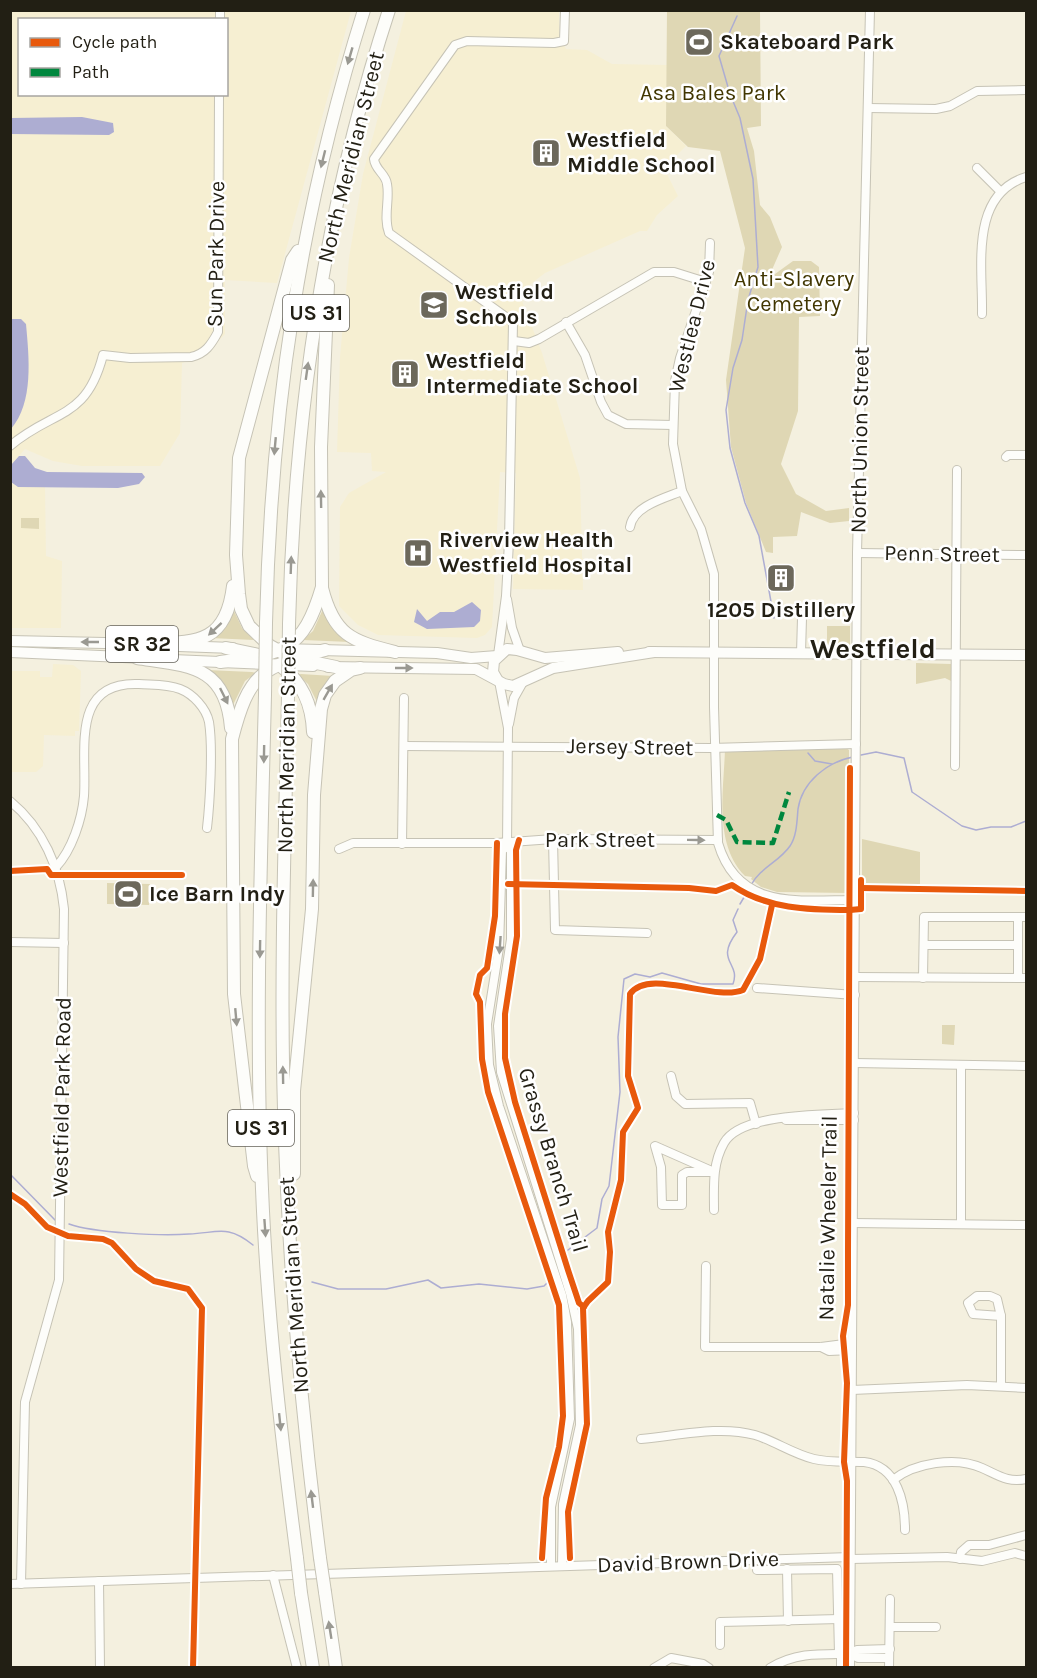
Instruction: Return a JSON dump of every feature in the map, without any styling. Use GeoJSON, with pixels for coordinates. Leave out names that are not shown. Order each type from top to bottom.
{"type":"FeatureCollection","features":[{"type":"Feature","properties":{"kind":"highway","name":"North Meridian Street"},"geometry":{"type":"LineString","coordinates":[[313,1668],[301,1593],[275,1375],[262,1188],[259,995],[268,543],[276,436],[303,242],[326,146],[364,10]]}},
{"type":"Feature","properties":{"kind":"highway","name":"North Meridian Street"},"geometry":{"type":"LineString","coordinates":[[336,1668],[320,1557],[300,1385],[289,1218],[283,1060],[292,542],[301,425],[316,310],[367,82],[389,10]]}},
{"type":"Feature","properties":{"kind":"highway"},"geometry":{"type":"LineString","coordinates":[[146,644],[192,642],[218,629],[230,606],[236,555],[238,474],[242,446],[268,357],[292,260],[303,242]]}},
{"type":"Feature","properties":{"kind":"highway"},"geometry":{"type":"LineString","coordinates":[[329,244],[321,447],[322,587],[330,614],[342,632],[357,641],[395,652]]}},
{"type":"Feature","properties":{"kind":"highway"},"geometry":{"type":"LineString","coordinates":[[236,555],[241,609],[257,636],[294,676],[308,701],[316,770]]}},
{"type":"Feature","properties":{"kind":"highway"},"geometry":{"type":"LineString","coordinates":[[232,739],[245,696],[307,627],[322,587]]}},
{"type":"Feature","properties":{"kind":"highway"},"geometry":{"type":"LineString","coordinates":[[226,648],[336,667]]}},
{"type":"Feature","properties":{"kind":"highway"},"geometry":{"type":"LineString","coordinates":[[220,662],[326,650]]}},
{"type":"Feature","properties":{"kind":"highway"},"geometry":{"type":"LineString","coordinates":[[137,658],[183,665],[207,674],[219,686],[228,704],[232,739],[234,994],[254,1166],[262,1188]]}},
{"type":"Feature","properties":{"kind":"highway"},"geometry":{"type":"LineString","coordinates":[[289,1218],[295,1196],[294,1099],[312,909],[316,770],[321,709],[325,695],[339,678],[360,668]]}},
{"type":"Feature","properties":{"kind":"main road","name":"SR 32"},"geometry":{"type":"LineString","coordinates":[[10,641],[226,648]]}},
{"type":"Feature","properties":{"kind":"main road"},"geometry":{"type":"LineString","coordinates":[[326,650],[395,652],[471,658],[497,656],[509,649],[548,658],[601,652],[1026,656]]}},
{"type":"Feature","properties":{"kind":"main road"},"geometry":{"type":"LineString","coordinates":[[521,651],[530,665],[529,674],[524,681]]}},
{"type":"Feature","properties":{"kind":"main road","name":"SR 32"},"geometry":{"type":"LineString","coordinates":[[10,652],[220,662]]}},
{"type":"Feature","properties":{"kind":"main road"},"geometry":{"type":"LineString","coordinates":[[336,667],[476,669],[513,686],[553,668],[654,652]]}},
{"type":"Feature","properties":{"kind":"main road"},"geometry":{"type":"LineString","coordinates":[[497,656],[493,669],[498,680]]}},
{"type":"Feature","properties":{"kind":"street"},"geometry":{"type":"LineString","coordinates":[[497,656],[506,596],[513,322],[389,233],[387,183],[376,167],[374,159],[455,45],[467,41],[554,43],[564,41],[565,10]]}},
{"type":"Feature","properties":{"kind":"street","name":"North Union Street"},"geometry":{"type":"LineString","coordinates":[[843,1654],[851,1558],[857,553],[870,10]]}},
{"type":"Feature","properties":{"kind":"street"},"geometry":{"type":"LineString","coordinates":[[868,108],[936,109],[950,106],[977,91],[1026,90]]}},
{"type":"Feature","properties":{"kind":"street","name":"Sun Park Drive"},"geometry":{"type":"LineString","coordinates":[[10,446],[80,402],[92,387],[103,354],[130,358],[191,357],[199,355],[212,344],[218,332],[219,96]]}},
{"type":"Feature","properties":{"kind":"street"},"geometry":{"type":"LineString","coordinates":[[977,168],[1001,192]]}},
{"type":"Feature","properties":{"kind":"street"},"geometry":{"type":"LineString","coordinates":[[982,314],[984,224],[990,206],[1001,192],[1026,177]]}},
{"type":"Feature","properties":{"kind":"street","name":"Westlea Drive"},"geometry":{"type":"LineString","coordinates":[[710,243],[710,264],[706,282],[680,358],[674,390],[673,425],[674,461],[682,491],[701,529],[711,561],[714,585],[714,707],[717,746],[718,840]]}},
{"type":"Feature","properties":{"kind":"street"},"geometry":{"type":"LineString","coordinates":[[514,341],[529,343],[654,272],[674,272],[706,282]]}},
{"type":"Feature","properties":{"kind":"street"},"geometry":{"type":"LineString","coordinates":[[566,322],[585,355],[601,402],[608,415],[626,424],[673,425]]}},
{"type":"Feature","properties":{"kind":"street"},"geometry":{"type":"LineString","coordinates":[[1006,458],[1008,455],[1026,455]]}},
{"type":"Feature","properties":{"kind":"street"},"geometry":{"type":"LineString","coordinates":[[954,766],[957,470]]}},
{"type":"Feature","properties":{"kind":"street"},"geometry":{"type":"LineString","coordinates":[[630,527],[631,520],[638,513],[682,491]]}},
{"type":"Feature","properties":{"kind":"street","name":"Penn Street"},"geometry":{"type":"LineString","coordinates":[[857,553],[1026,555]]}},
{"type":"Feature","properties":{"kind":"street"},"geometry":{"type":"LineString","coordinates":[[506,596],[512,628],[521,651]]}},
{"type":"Feature","properties":{"kind":"street"},"geometry":{"type":"LineString","coordinates":[[801,653],[804,614]]}},
{"type":"Feature","properties":{"kind":"street"},"geometry":{"type":"LineString","coordinates":[[498,680],[508,728]]}},
{"type":"Feature","properties":{"kind":"street"},"geometry":{"type":"LineString","coordinates":[[524,681],[514,698],[508,728],[507,844],[502,850],[500,948],[488,1019],[488,1053],[494,1087],[559,1284],[567,1322],[570,1419],[551,1507],[551,1566]]}},
{"type":"Feature","properties":{"kind":"street"},"geometry":{"type":"LineString","coordinates":[[56,867],[64,856],[81,813],[86,720],[96,698],[114,687],[134,684],[179,688],[195,699],[206,712],[209,734],[207,828]]}},
{"type":"Feature","properties":{"kind":"street"},"geometry":{"type":"LineString","coordinates":[[402,844],[404,698]]}},
{"type":"Feature","properties":{"kind":"street","name":"Jersey Street"},"geometry":{"type":"LineString","coordinates":[[404,746],[856,747]]}},
{"type":"Feature","properties":{"kind":"street","name":"Westfield Park Road"},"geometry":{"type":"LineString","coordinates":[[10,801],[36,829],[56,867],[63,898],[64,943],[59,1280],[25,1402],[21,1584]]}},
{"type":"Feature","properties":{"kind":"street"},"geometry":{"type":"LineString","coordinates":[[553,839],[555,930],[646,933]]}},
{"type":"Feature","properties":{"kind":"street","name":"Park Street"},"geometry":{"type":"LineString","coordinates":[[339,849],[353,843],[507,844],[553,839],[718,840]]}},
{"type":"Feature","properties":{"kind":"street"},"geometry":{"type":"LineString","coordinates":[[718,840],[726,864],[738,879],[757,892],[781,899],[856,900]]}},
{"type":"Feature","properties":{"kind":"street"},"geometry":{"type":"LineString","coordinates":[[507,844],[511,849],[512,932],[499,1018],[501,1072],[570,1293],[578,1329],[580,1425],[563,1504],[562,1566]]}},
{"type":"Feature","properties":{"kind":"street"},"geometry":{"type":"LineString","coordinates":[[855,977],[923,978],[1022,978],[1018,945],[1022,917],[924,917],[923,978]]}},
{"type":"Feature","properties":{"kind":"street"},"geometry":{"type":"LineString","coordinates":[[10,942],[64,943]]}},
{"type":"Feature","properties":{"kind":"street"},"geometry":{"type":"LineString","coordinates":[[924,945],[1018,945]]}},
{"type":"Feature","properties":{"kind":"street"},"geometry":{"type":"LineString","coordinates":[[757,988],[855,995]]}},
{"type":"Feature","properties":{"kind":"street"},"geometry":{"type":"LineString","coordinates":[[855,1063],[1026,1066]]}},
{"type":"Feature","properties":{"kind":"street"},"geometry":{"type":"LineString","coordinates":[[961,1065],[961,1224]]}},
{"type":"Feature","properties":{"kind":"street"},"geometry":{"type":"LineString","coordinates":[[671,1076],[676,1096],[685,1104],[750,1103],[756,1124]]}},
{"type":"Feature","properties":{"kind":"street"},"geometry":{"type":"LineString","coordinates":[[714,1210],[714,1172],[725,1141],[732,1133],[756,1124],[783,1119],[800,1122],[854,1117]]}},
{"type":"Feature","properties":{"kind":"street"},"geometry":{"type":"LineString","coordinates":[[655,1146],[714,1172],[687,1172],[682,1175],[682,1205],[662,1205],[661,1167],[655,1146]]}},
{"type":"Feature","properties":{"kind":"street"},"geometry":{"type":"LineString","coordinates":[[853,1223],[1026,1225]]}},
{"type":"Feature","properties":{"kind":"street"},"geometry":{"type":"LineString","coordinates":[[706,1266],[705,1347],[820,1347],[829,1351],[852,1346]]}},
{"type":"Feature","properties":{"kind":"street"},"geometry":{"type":"LineString","coordinates":[[1001,1316],[1001,1386]]}},
{"type":"Feature","properties":{"kind":"street"},"geometry":{"type":"LineString","coordinates":[[852,1390],[952,1385],[1026,1388]]}},
{"type":"Feature","properties":{"kind":"street"},"geometry":{"type":"LineString","coordinates":[[641,1439],[709,1432],[740,1432],[757,1436],[813,1459],[877,1466],[892,1480],[903,1498],[905,1530]]}},
{"type":"Feature","properties":{"kind":"street"},"geometry":{"type":"LineString","coordinates":[[892,1480],[911,1468],[930,1464],[967,1464],[983,1468],[1001,1478],[1026,1479]]}},
{"type":"Feature","properties":{"kind":"street"},"geometry":{"type":"LineString","coordinates":[[960,1559],[961,1552],[969,1545],[989,1545],[1026,1535]]}},
{"type":"Feature","properties":{"kind":"street","name":"David Brown Drive"},"geometry":{"type":"LineString","coordinates":[[10,1584],[851,1558],[947,1557],[982,1561],[1015,1553],[1026,1556]]}},
{"type":"Feature","properties":{"kind":"street"},"geometry":{"type":"LineString","coordinates":[[757,1570],[836,1568],[843,1654],[841,1668]]}},
{"type":"Feature","properties":{"kind":"street"},"geometry":{"type":"LineString","coordinates":[[787,1569],[788,1621]]}},
{"type":"Feature","properties":{"kind":"street"},"geometry":{"type":"LineString","coordinates":[[273,1575],[297,1668]]}},
{"type":"Feature","properties":{"kind":"street"},"geometry":{"type":"LineString","coordinates":[[99,1581],[100,1668]]}},
{"type":"Feature","properties":{"kind":"street"},"geometry":{"type":"LineString","coordinates":[[889,1668],[890,1599]]}},
{"type":"Feature","properties":{"kind":"street"},"geometry":{"type":"LineString","coordinates":[[720,1645],[720,1622],[839,1619]]}},
{"type":"Feature","properties":{"kind":"street"},"geometry":{"type":"LineString","coordinates":[[890,1628],[936,1628]]}},
{"type":"Feature","properties":{"kind":"street"},"geometry":{"type":"LineString","coordinates":[[770,1668],[793,1656],[843,1654],[857,1650],[890,1653]]}},
{"type":"Feature","properties":{"kind":"street"},"geometry":{"type":"LineString","coordinates":[[843,1654],[850,1668]]}},
{"type":"Feature","properties":{"kind":"street"},"geometry":{"type":"LineString","coordinates":[[654,1668],[671,1658],[703,1664],[709,1668]]}},
{"type":"Feature","properties":{"kind":"shaded area"},"geometry":{"type":"Polygon","coordinates":[[[11,11],[351,11],[277,283],[225,280],[225,334],[206,354],[182,363],[180,433],[160,466],[82,466],[53,461],[25,449],[11,465],[11,11]]]}},
{"type":"Feature","properties":{"kind":"shaded area","name":"Westfield Schools"},"geometry":{"type":"Polygon","coordinates":[[[406,11],[559,11],[559,36],[566,49],[587,50],[612,64],[667,65],[666,126],[686,146],[664,168],[678,196],[657,215],[647,231],[640,231],[545,273],[519,293],[542,353],[580,478],[583,590],[513,589],[516,473],[500,472],[492,627],[485,635],[477,638],[378,635],[358,625],[339,606],[340,507],[349,493],[386,472],[372,471],[371,453],[337,452],[340,357],[349,258],[363,174],[406,11]]]}},
{"type":"Feature","properties":{"kind":"shaded area"},"geometry":{"type":"Polygon","coordinates":[[[10,482],[18,487],[45,487],[46,556],[62,561],[61,628],[11,628],[10,482]]]}},
{"type":"Feature","properties":{"kind":"shaded area"},"geometry":{"type":"Polygon","coordinates":[[[53,664],[73,665],[81,671],[79,731],[75,731],[75,736],[44,735],[43,766],[36,772],[11,772],[11,671],[40,671],[40,677],[52,677],[53,664]]]}},
{"type":"Feature","properties":{"kind":"green space","name":"Asa Bales Park"},"geometry":{"type":"Polygon","coordinates":[[[667,11],[760,11],[761,126],[747,128],[754,151],[760,205],[770,217],[782,247],[771,272],[775,274],[793,261],[811,261],[819,267],[820,316],[799,317],[798,411],[781,464],[796,494],[826,511],[849,508],[849,521],[830,523],[801,512],[797,536],[773,537],[773,553],[766,552],[746,503],[731,447],[726,380],[745,248],[720,151],[688,147],[666,126],[667,11]]]}},
{"type":"Feature","properties":{"kind":"green space"},"geometry":{"type":"Polygon","coordinates":[[[21,518],[39,518],[39,529],[21,528],[21,518]]]}},
{"type":"Feature","properties":{"kind":"green space"},"geometry":{"type":"Polygon","coordinates":[[[233,609],[242,628],[254,640],[210,638],[233,609]]]}},
{"type":"Feature","properties":{"kind":"green space"},"geometry":{"type":"Polygon","coordinates":[[[323,609],[350,642],[303,640],[313,631],[323,609]]]}},
{"type":"Feature","properties":{"kind":"green space"},"geometry":{"type":"Polygon","coordinates":[[[827,626],[850,626],[850,647],[827,647],[827,626]]]}},
{"type":"Feature","properties":{"kind":"green space"},"geometry":{"type":"Polygon","coordinates":[[[916,663],[951,664],[951,681],[945,678],[916,684],[916,663]]]}},
{"type":"Feature","properties":{"kind":"green space"},"geometry":{"type":"Polygon","coordinates":[[[207,670],[256,673],[245,681],[233,705],[207,670]]]}},
{"type":"Feature","properties":{"kind":"green space"},"geometry":{"type":"Polygon","coordinates":[[[298,675],[333,676],[317,702],[308,684],[298,675]]]}},
{"type":"Feature","properties":{"kind":"green space"},"geometry":{"type":"Polygon","coordinates":[[[846,748],[849,750],[849,893],[777,892],[761,887],[751,879],[752,877],[745,876],[735,863],[724,832],[722,798],[725,749],[846,748]]]}},
{"type":"Feature","properties":{"kind":"green space"},"geometry":{"type":"Polygon","coordinates":[[[862,839],[920,852],[920,888],[862,888],[862,839]]]}},
{"type":"Feature","properties":{"kind":"green space","name":"Ice Barn Indy"},"geometry":{"type":"Polygon","coordinates":[[[107,883],[150,884],[149,905],[107,904],[107,883]]]}},
{"type":"Feature","properties":{"kind":"green space"},"geometry":{"type":"Polygon","coordinates":[[[942,1025],[955,1025],[954,1045],[942,1044],[942,1025]]]}},
{"type":"Feature","properties":{"kind":"water"},"geometry":{"type":"Polygon","coordinates":[[[82,117],[113,123],[114,132],[109,135],[11,134],[11,118],[82,117]]]}},
{"type":"Feature","properties":{"kind":"water"},"geometry":{"type":"Polygon","coordinates":[[[11,319],[21,319],[26,324],[29,365],[27,393],[18,418],[11,429],[11,319]]]}},
{"type":"Feature","properties":{"kind":"water"},"geometry":{"type":"Polygon","coordinates":[[[19,456],[25,456],[35,468],[47,472],[142,473],[145,477],[139,484],[118,488],[18,487],[11,482],[11,465],[19,456]]]}},
{"type":"Feature","properties":{"kind":"water"},"geometry":{"type":"Polygon","coordinates":[[[472,602],[481,610],[480,621],[474,627],[427,629],[414,622],[417,609],[427,621],[440,612],[454,612],[472,602]]]}},
{"type":"Feature","properties":{"kind":"waterway"},"geometry":{"type":"LineString","coordinates":[[737,16],[719,56],[740,118],[753,179],[758,267],[748,300],[742,340],[733,368],[726,410],[730,448],[745,503],[759,536],[774,618]]}},
{"type":"Feature","properties":{"kind":"waterway"},"geometry":{"type":"LineString","coordinates":[[861,755],[876,752],[904,758],[912,792],[962,826],[976,830],[1011,827],[1026,821]]}},
{"type":"Feature","properties":{"kind":"waterway"},"geometry":{"type":"LineString","coordinates":[[808,753],[815,761],[832,764]]}},
{"type":"Feature","properties":{"kind":"waterway"},"geometry":{"type":"LineString","coordinates":[[751,885],[760,874],[786,852],[792,842],[800,799],[810,782],[834,763],[853,757]]}},
{"type":"Feature","properties":{"kind":"waterway"},"geometry":{"type":"LineString","coordinates":[[740,904],[749,889]]}},
{"type":"Feature","properties":{"kind":"waterway"},"geometry":{"type":"LineString","coordinates":[[568,1250],[597,1228],[602,1199],[609,1186],[620,1092],[618,1037],[624,979],[635,974],[650,977],[662,973],[701,984],[733,984],[735,977],[728,950],[737,932],[733,920],[738,909]]}},
{"type":"Feature","properties":{"kind":"waterway"},"geometry":{"type":"LineString","coordinates":[[10,1174],[55,1220]]}},
{"type":"Feature","properties":{"kind":"waterway"},"geometry":{"type":"LineString","coordinates":[[69,1224],[94,1230],[145,1234],[177,1235],[222,1231],[236,1234],[253,1245]]}},
{"type":"Feature","properties":{"kind":"waterway"},"geometry":{"type":"LineString","coordinates":[[312,1282],[338,1289],[386,1289],[428,1280],[441,1288],[479,1284],[527,1289],[544,1286],[548,1282]]}},
{"type":"Feature","properties":{"kind":"marked path"},"geometry":{"type":"LineString","coordinates":[[717,815],[726,820],[737,842],[773,843],[789,792]]}},
{"type":"Feature","properties":{"kind":"cycle path","name":"Natalie Wheeler Trail"},"geometry":{"type":"LineString","coordinates":[[846,1668],[847,1481],[844,1462],[847,1383],[843,1336],[848,1305],[850,768]]}},
{"type":"Feature","properties":{"kind":"cycle path","name":"Grassy Branch Trail"},"geometry":{"type":"LineString","coordinates":[[519,840],[516,850],[517,936],[505,1014],[505,1058],[515,1102],[568,1270],[579,1303],[584,1307]]}},
{"type":"Feature","properties":{"kind":"cycle path"},"geometry":{"type":"LineString","coordinates":[[497,843],[495,916],[487,968],[480,975],[476,994],[480,1002],[482,1059],[488,1092],[559,1305],[563,1416],[559,1447],[546,1498],[542,1558]]}},
{"type":"Feature","properties":{"kind":"cycle path"},"geometry":{"type":"LineString","coordinates":[[10,871],[47,869],[51,875],[182,875]]}},
{"type":"Feature","properties":{"kind":"cycle path"},"geometry":{"type":"LineString","coordinates":[[508,884],[689,888],[716,891],[732,885],[745,893],[773,903],[804,908],[850,910],[861,909],[861,880]]}},
{"type":"Feature","properties":{"kind":"cycle path"},"geometry":{"type":"LineString","coordinates":[[862,888],[1026,891]]}},
{"type":"Feature","properties":{"kind":"cycle path"},"geometry":{"type":"LineString","coordinates":[[570,1558],[568,1512],[587,1424],[583,1308],[608,1282],[610,1252],[608,1232],[621,1180],[623,1132],[638,1108],[628,1076],[630,994],[639,987],[652,984],[731,993],[743,990],[760,959],[772,905]]}},
{"type":"Feature","properties":{"kind":"cycle path"},"geometry":{"type":"LineString","coordinates":[[10,1194],[25,1204],[47,1227],[68,1236],[103,1239],[112,1243],[136,1269],[154,1281],[188,1289],[202,1308],[193,1668]]}},
{"type":"Feature","properties":{"kind":"place","name":"Skateboard Park"},"geometry":{"type":"Point","coordinates":[699,42]}},
{"type":"Feature","properties":{"kind":"place","name":"Westfield Middle School"},"geometry":{"type":"Point","coordinates":[546,153]}},
{"type":"Feature","properties":{"kind":"place","name":"Westfield Schools"},"geometry":{"type":"Point","coordinates":[434,305]}},
{"type":"Feature","properties":{"kind":"place","name":"Westfield Intermediate School"},"geometry":{"type":"Point","coordinates":[405,374]}},
{"type":"Feature","properties":{"kind":"place","name":"Riverview Health Westfield Hospital"},"geometry":{"type":"Point","coordinates":[418,553]}},
{"type":"Feature","properties":{"kind":"place","name":"1205 Distillery"},"geometry":{"type":"Point","coordinates":[781,578]}},
{"type":"Feature","properties":{"kind":"place","name":"Ice Barn Indy"},"geometry":{"type":"Point","coordinates":[128,894]}},
{"type":"Feature","properties":{"kind":"district","name":"Westfield"},"geometry":{"type":"Point","coordinates":[873,648]}},
{"type":"Feature","properties":{"kind":"park label","name":"Anti-Slavery Cemetery"},"geometry":{"type":"Point","coordinates":[794,292]}}]}
